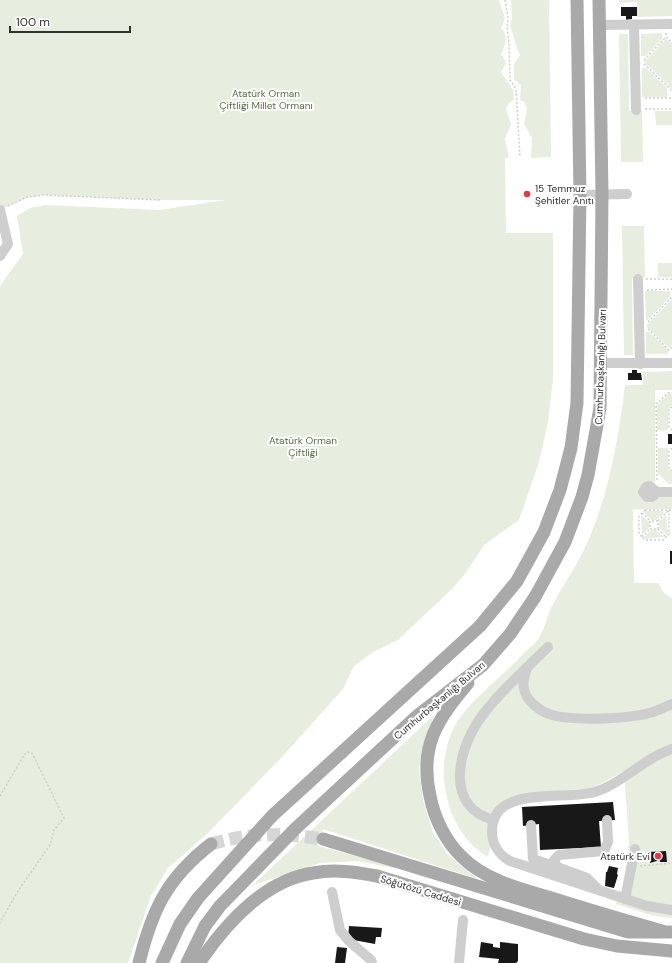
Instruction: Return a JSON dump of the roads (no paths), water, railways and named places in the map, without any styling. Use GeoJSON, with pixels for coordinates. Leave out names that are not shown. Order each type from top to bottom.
{"type":"FeatureCollection","features":[{"type":"Feature","properties":{"kind":"main road"},"geometry":{"type":"LineString","coordinates":[[162,963],[180,924],[198,898],[272,816],[480,626],[517,581],[535,550],[553,511],[560,490],[575,426],[578,362],[580,195],[577,0]]}},
{"type":"Feature","properties":{"kind":"main road","name":"Cumhurbaşkanlığı Bulvarı"},"geometry":{"type":"LineString","coordinates":[[187,963],[204,926],[220,906],[295,829],[417,716],[483,665],[524,616],[556,561],[574,520],[588,475],[598,430],[600,408],[602,194],[600,0]]}},
{"type":"Feature","properties":{"kind":"main road"},"geometry":{"type":"LineString","coordinates":[[483,665],[445,711],[435,728],[426,760],[427,781],[431,802],[438,823],[449,841],[462,857],[500,882],[667,932]]}},
{"type":"Feature","properties":{"kind":"main road","name":"Söğütözü Caddesi"},"geometry":{"type":"LineString","coordinates":[[323,839],[628,932],[667,932]]}},
{"type":"Feature","properties":{"kind":"main road"},"geometry":{"type":"LineString","coordinates":[[139,963],[144,943],[162,897],[176,875],[193,858],[211,844]]}},
{"type":"Feature","properties":{"kind":"main road","name":"Söğütözü Caddesi"},"geometry":{"type":"LineString","coordinates":[[199,963],[213,943],[246,907],[278,885],[312,873],[344,871],[377,876],[584,939],[616,946],[672,951]]}},
{"type":"Feature","properties":{"kind":"lane"},"geometry":{"type":"LineString","coordinates":[[600,25],[672,24]]}},
{"type":"Feature","properties":{"kind":"lane"},"geometry":{"type":"LineString","coordinates":[[634,25],[636,110]]}},
{"type":"Feature","properties":{"kind":"lane"},"geometry":{"type":"LineString","coordinates":[[580,195],[626,194]]}},
{"type":"Feature","properties":{"kind":"lane"},"geometry":{"type":"LineString","coordinates":[[0,211],[8,244],[0,256]]}},
{"type":"Feature","properties":{"kind":"lane"},"geometry":{"type":"LineString","coordinates":[[638,279],[640,364]]}},
{"type":"Feature","properties":{"kind":"lane"},"geometry":{"type":"LineString","coordinates":[[601,363],[672,363]]}},
{"type":"Feature","properties":{"kind":"lane"},"geometry":{"type":"LineString","coordinates":[[657,492],[672,492]]}},
{"type":"Feature","properties":{"kind":"lane"},"geometry":{"type":"LineString","coordinates":[[494,820],[474,812],[464,799],[460,780],[462,764],[469,738],[480,719],[548,647]]}},
{"type":"Feature","properties":{"kind":"lane"},"geometry":{"type":"LineString","coordinates":[[527,668],[524,681],[524,691],[535,707],[551,715],[598,718],[623,717],[650,713],[672,704]]}},
{"type":"Feature","properties":{"kind":"lane"},"geometry":{"type":"LineString","coordinates":[[600,891],[587,878],[557,867],[510,861],[497,850],[492,834],[494,820],[503,807],[512,801],[528,798],[581,795],[606,788],[658,755],[672,749]]}},
{"type":"Feature","properties":{"kind":"lane"},"geometry":{"type":"LineString","coordinates":[[531,863],[541,856],[604,851],[608,842],[607,820]]}},
{"type":"Feature","properties":{"kind":"lane"},"geometry":{"type":"LineString","coordinates":[[531,825],[531,863]]}},
{"type":"Feature","properties":{"kind":"lane"},"geometry":{"type":"LineString","coordinates":[[625,899],[635,849]]}},
{"type":"Feature","properties":{"kind":"lane"},"geometry":{"type":"LineString","coordinates":[[557,867],[554,860],[559,854]]}},
{"type":"Feature","properties":{"kind":"lane"},"geometry":{"type":"LineString","coordinates":[[531,863],[600,891],[656,908],[672,910]]}},
{"type":"Feature","properties":{"kind":"lane"},"geometry":{"type":"LineString","coordinates":[[332,892],[340,930],[348,942],[371,960],[372,963]]}},
{"type":"Feature","properties":{"kind":"lane"},"geometry":{"type":"LineString","coordinates":[[459,963],[463,920]]}},
{"type":"Feature","properties":{"kind":"tunnel"},"geometry":{"type":"LineString","coordinates":[[211,844],[241,837],[267,835],[323,839]]}},
{"type":"Feature","properties":{"kind":"place","name":"15 Temmuz Şehitler Anıtı"},"geometry":{"type":"Point","coordinates":[527,194]}},
{"type":"Feature","properties":{"kind":"place","name":"Atatürk Evi"},"geometry":{"type":"Point","coordinates":[658,856]}},
{"type":"Feature","properties":{"kind":"park label","name":"Atatürk Orman Çiftliği Millet Ormanı"},"geometry":{"type":"Point","coordinates":[266,98]}},
{"type":"Feature","properties":{"kind":"park label","name":"Atatürk Orman Çiftliği"},"geometry":{"type":"Point","coordinates":[303,446]}}]}
